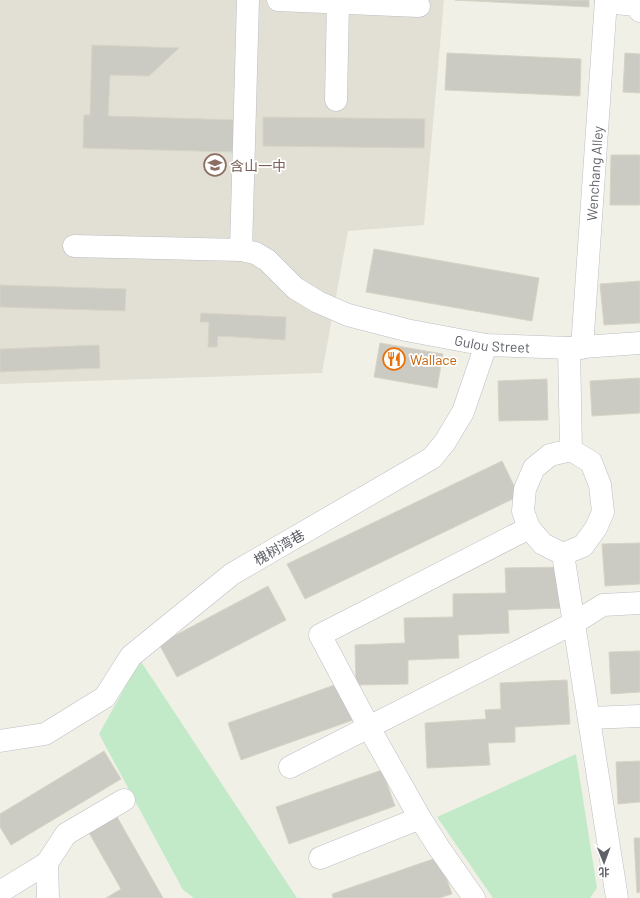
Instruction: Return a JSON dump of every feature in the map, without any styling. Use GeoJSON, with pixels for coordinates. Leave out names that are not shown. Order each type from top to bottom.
{"type":"FeatureCollection","features":[{"type":"Feature","properties":{"kind":"street"},"geometry":{"type":"LineString","coordinates":[[241,250],[248,0]]}},
{"type":"Feature","properties":{"kind":"street"},"geometry":{"type":"LineString","coordinates":[[278,0],[419,6]]}},
{"type":"Feature","properties":{"kind":"street"},"geometry":{"type":"LineString","coordinates":[[606,1],[638,5]]}},
{"type":"Feature","properties":{"kind":"street","name":"Wenchang Alley"},"geometry":{"type":"LineString","coordinates":[[571,450],[575,348],[606,1]]}},
{"type":"Feature","properties":{"kind":"street"},"geometry":{"type":"LineString","coordinates":[[336,100],[338,2]]}},
{"type":"Feature","properties":{"kind":"street","name":"Gulou Street"},"geometry":{"type":"LineString","coordinates":[[74,246],[241,250],[255,253],[267,260],[295,288],[318,302],[348,315],[406,330],[486,345],[575,348],[640,343]]}},
{"type":"Feature","properties":{"kind":"street","name":"槐树湾巷"},"geometry":{"type":"LineString","coordinates":[[0,741],[45,734],[105,697],[130,656],[232,574],[432,458],[445,442],[463,412],[486,345]]}},
{"type":"Feature","properties":{"kind":"street"},"geometry":{"type":"LineString","coordinates":[[571,450],[591,462],[600,485],[602,512],[596,528],[583,546],[563,554],[543,544],[530,528],[523,511],[524,490],[534,468],[550,455],[571,450]]}},
{"type":"Feature","properties":{"kind":"street"},"geometry":{"type":"LineString","coordinates":[[474,898],[438,848],[420,818],[320,635],[530,528]]}},
{"type":"Feature","properties":{"kind":"street"},"geometry":{"type":"LineString","coordinates":[[563,554],[589,718],[613,894]]}},
{"type":"Feature","properties":{"kind":"street"},"geometry":{"type":"LineString","coordinates":[[290,767],[574,623],[603,605],[640,603]]}},
{"type":"Feature","properties":{"kind":"street"},"geometry":{"type":"LineString","coordinates":[[589,718],[640,716]]}},
{"type":"Feature","properties":{"kind":"street"},"geometry":{"type":"LineString","coordinates":[[0,892],[47,863],[66,834],[124,800]]}},
{"type":"Feature","properties":{"kind":"street"},"geometry":{"type":"LineString","coordinates":[[320,858],[420,818]]}},
{"type":"Feature","properties":{"kind":"street"},"geometry":{"type":"LineString","coordinates":[[47,863],[48,898]]}},
{"type":"Feature","properties":{"kind":"shaded area","name":"含山一中"},"geometry":{"type":"Polygon","coordinates":[[[0,0],[444,0],[424,225],[348,231],[322,373],[0,384],[0,0]]]}},
{"type":"Feature","properties":{"kind":"green space"},"geometry":{"type":"Polygon","coordinates":[[[140,660],[297,898],[194,898],[183,890],[99,734],[140,660]]]}},
{"type":"Feature","properties":{"kind":"green space"},"geometry":{"type":"Polygon","coordinates":[[[576,754],[597,888],[590,898],[493,898],[437,817],[576,754]]]}},
{"type":"Feature","properties":{"kind":"building"},"geometry":{"type":"Polygon","coordinates":[[[455,0],[589,0],[589,7],[455,0]]]}},
{"type":"Feature","properties":{"kind":"building"},"geometry":{"type":"Polygon","coordinates":[[[92,45],[179,48],[149,76],[110,75],[108,116],[237,120],[236,152],[83,148],[84,115],[90,115],[92,45]]]}},
{"type":"Feature","properties":{"kind":"building"},"geometry":{"type":"Polygon","coordinates":[[[447,53],[581,59],[580,96],[445,90],[447,53]]]}},
{"type":"Feature","properties":{"kind":"building"},"geometry":{"type":"Polygon","coordinates":[[[625,53],[640,54],[640,93],[623,92],[625,53]]]}},
{"type":"Feature","properties":{"kind":"building"},"geometry":{"type":"Polygon","coordinates":[[[263,117],[425,119],[424,148],[263,146],[263,117]]]}},
{"type":"Feature","properties":{"kind":"building"},"geometry":{"type":"Polygon","coordinates":[[[611,155],[640,155],[640,205],[610,205],[611,155]]]}},
{"type":"Feature","properties":{"kind":"building"},"geometry":{"type":"Polygon","coordinates":[[[374,249],[539,278],[532,321],[366,292],[374,249]]]}},
{"type":"Feature","properties":{"kind":"building"},"geometry":{"type":"Polygon","coordinates":[[[640,281],[640,323],[604,325],[600,284],[640,281]]]}},
{"type":"Feature","properties":{"kind":"building"},"geometry":{"type":"Polygon","coordinates":[[[0,285],[126,289],[125,311],[0,307],[0,285]]]}},
{"type":"Feature","properties":{"kind":"building"},"geometry":{"type":"Polygon","coordinates":[[[201,313],[286,317],[285,340],[218,336],[217,347],[208,347],[209,322],[200,322],[201,313]]]}},
{"type":"Feature","properties":{"kind":"building"},"geometry":{"type":"Polygon","coordinates":[[[380,343],[443,354],[437,388],[374,377],[380,343]]]}},
{"type":"Feature","properties":{"kind":"building"},"geometry":{"type":"Polygon","coordinates":[[[99,345],[100,368],[0,372],[0,349],[99,345]]]}},
{"type":"Feature","properties":{"kind":"building"},"geometry":{"type":"Polygon","coordinates":[[[640,378],[640,413],[592,416],[590,381],[640,378]]]}},
{"type":"Feature","properties":{"kind":"building"},"geometry":{"type":"Polygon","coordinates":[[[547,379],[548,420],[499,421],[498,381],[547,379]]]}},
{"type":"Feature","properties":{"kind":"building"},"geometry":{"type":"Polygon","coordinates":[[[502,461],[519,496],[305,599],[287,564],[502,461]]]}},
{"type":"Feature","properties":{"kind":"building"},"geometry":{"type":"Polygon","coordinates":[[[640,543],[640,584],[605,586],[602,544],[640,543]]]}},
{"type":"Feature","properties":{"kind":"building"},"geometry":{"type":"Polygon","coordinates":[[[562,567],[563,608],[508,610],[509,633],[458,635],[459,658],[408,660],[408,684],[356,685],[355,645],[405,643],[404,618],[453,617],[453,594],[506,593],[505,568],[562,567]]]}},
{"type":"Feature","properties":{"kind":"building"},"geometry":{"type":"Polygon","coordinates":[[[268,586],[286,620],[177,677],[159,644],[268,586]]]}},
{"type":"Feature","properties":{"kind":"building"},"geometry":{"type":"Polygon","coordinates":[[[640,651],[640,692],[611,694],[609,652],[640,651]]]}},
{"type":"Feature","properties":{"kind":"building"},"geometry":{"type":"Polygon","coordinates":[[[567,680],[570,724],[515,727],[515,742],[488,743],[490,765],[427,768],[425,723],[486,719],[485,710],[501,709],[500,683],[567,680]]]}},
{"type":"Feature","properties":{"kind":"building"},"geometry":{"type":"Polygon","coordinates":[[[340,683],[353,720],[241,760],[228,723],[340,683]]]}},
{"type":"Feature","properties":{"kind":"building"},"geometry":{"type":"Polygon","coordinates":[[[104,751],[121,779],[11,845],[0,827],[0,814],[104,751]]]}},
{"type":"Feature","properties":{"kind":"building"},"geometry":{"type":"Polygon","coordinates":[[[640,761],[640,802],[618,804],[616,762],[640,761]]]}},
{"type":"Feature","properties":{"kind":"building"},"geometry":{"type":"Polygon","coordinates":[[[382,770],[395,806],[289,844],[276,807],[382,770]]]}},
{"type":"Feature","properties":{"kind":"building"},"geometry":{"type":"Polygon","coordinates":[[[116,815],[163,898],[106,898],[121,889],[88,831],[116,815]]]}},
{"type":"Feature","properties":{"kind":"building"},"geometry":{"type":"Polygon","coordinates":[[[634,838],[640,838],[640,892],[637,893],[634,838]]]}},
{"type":"Feature","properties":{"kind":"building"},"geometry":{"type":"Polygon","coordinates":[[[439,857],[452,894],[439,898],[333,898],[332,894],[439,857]]]}},
{"type":"Feature","properties":{"kind":"place","name":"含山一中"},"geometry":{"type":"Point","coordinates":[215,165]}},
{"type":"Feature","properties":{"kind":"place","name":"Wallace"},"geometry":{"type":"Point","coordinates":[394,359]}}]}
